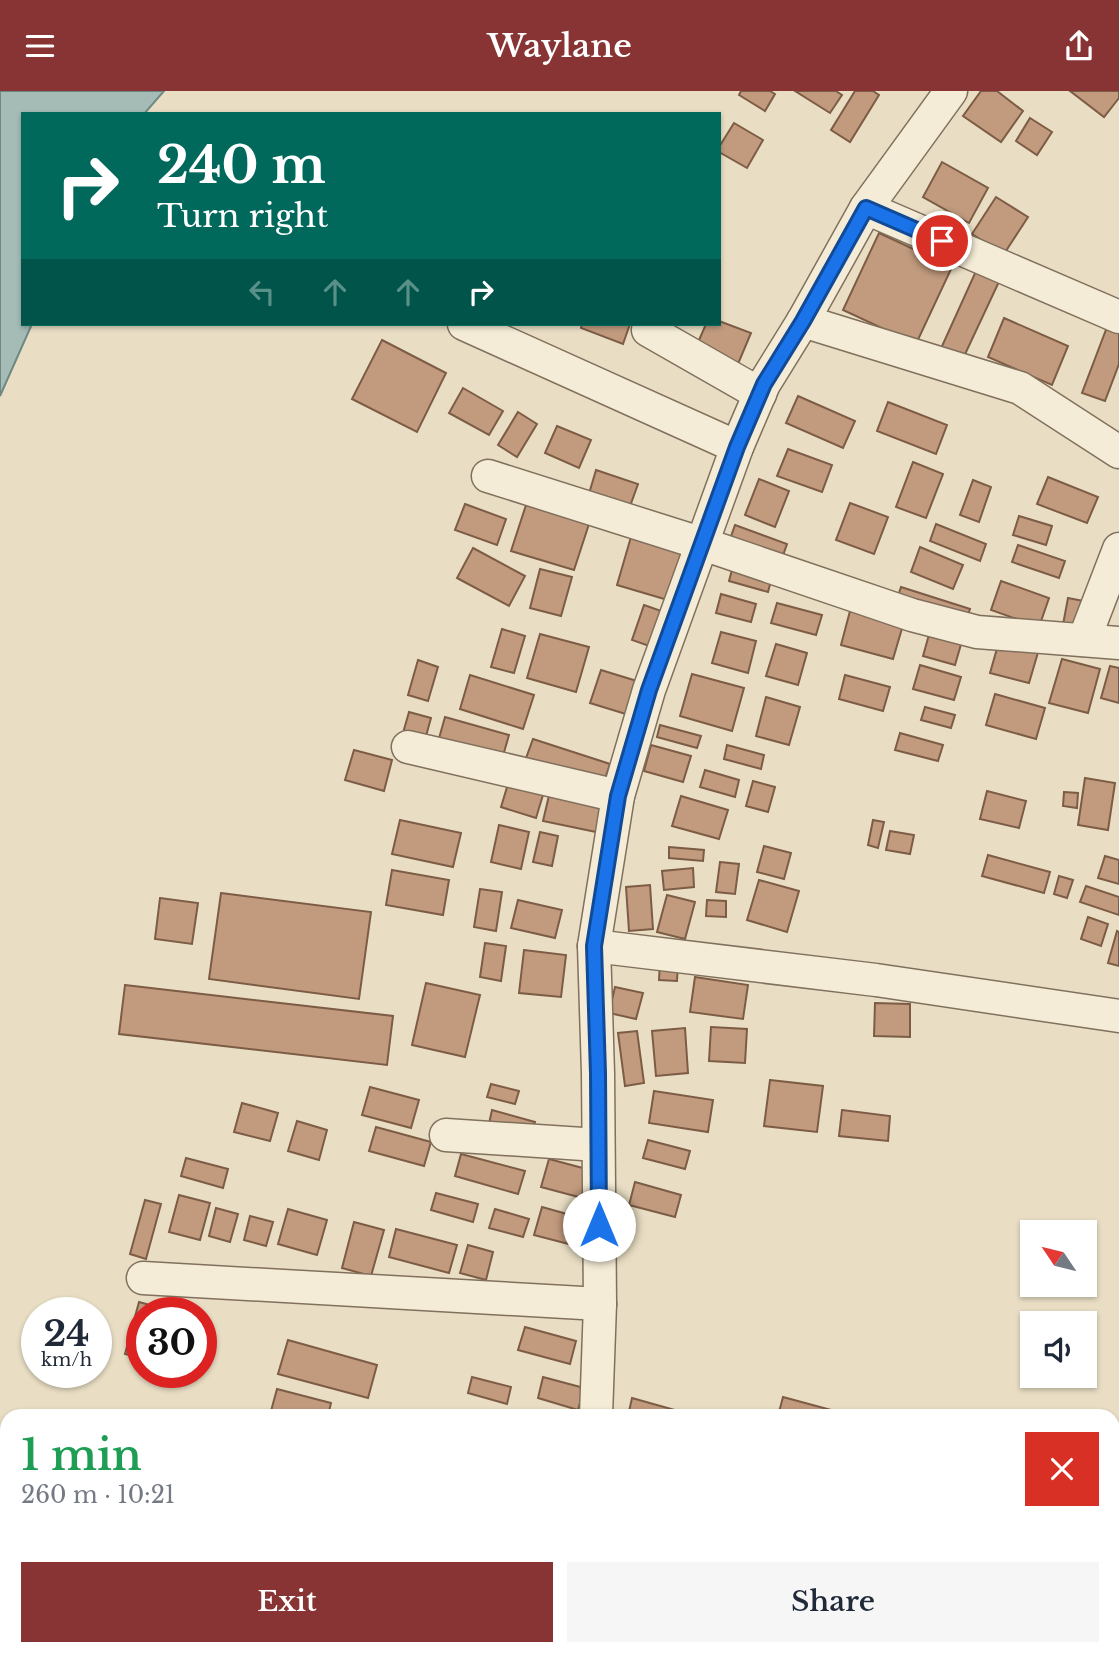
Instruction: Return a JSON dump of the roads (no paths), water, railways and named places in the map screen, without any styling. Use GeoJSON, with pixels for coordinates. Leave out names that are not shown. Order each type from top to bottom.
{"type":"FeatureCollection","features":[{"type":"Feature","properties":{"kind":"street"},"geometry":{"type":"LineString","coordinates":[[596,1409],[600,1304],[594,946],[618,796],[649,690],[737,447],[760,394],[866,208],[951,91]]}},
{"type":"Feature","properties":{"kind":"street"},"geometry":{"type":"LineString","coordinates":[[866,208],[1119,317]]}},
{"type":"Feature","properties":{"kind":"street"},"geometry":{"type":"LineString","coordinates":[[803,321],[1020,388],[1119,451]]}},
{"type":"Feature","properties":{"kind":"street"},"geometry":{"type":"LineString","coordinates":[[468,326],[737,447]]}},
{"type":"Feature","properties":{"kind":"street"},"geometry":{"type":"LineString","coordinates":[[648,330],[760,394]]}},
{"type":"Feature","properties":{"kind":"street"},"geometry":{"type":"LineString","coordinates":[[488,476],[703,544],[912,615],[977,632],[1119,643]]}},
{"type":"Feature","properties":{"kind":"street"},"geometry":{"type":"LineString","coordinates":[[1084,640],[1119,549]]}},
{"type":"Feature","properties":{"kind":"street"},"geometry":{"type":"LineString","coordinates":[[408,747],[618,796]]}},
{"type":"Feature","properties":{"kind":"street"},"geometry":{"type":"LineString","coordinates":[[594,946],[876,980],[1119,1016]]}},
{"type":"Feature","properties":{"kind":"street"},"geometry":{"type":"LineString","coordinates":[[446,1135],[598,1145]]}},
{"type":"Feature","properties":{"kind":"street"},"geometry":{"type":"LineString","coordinates":[[143,1278],[600,1304]]}},
{"type":"Feature","properties":{"kind":"water"},"geometry":{"type":"Polygon","coordinates":[[[0,91],[164,91],[146,112],[21,112],[21,326],[31,326],[0,396],[0,91]]]}}]}
